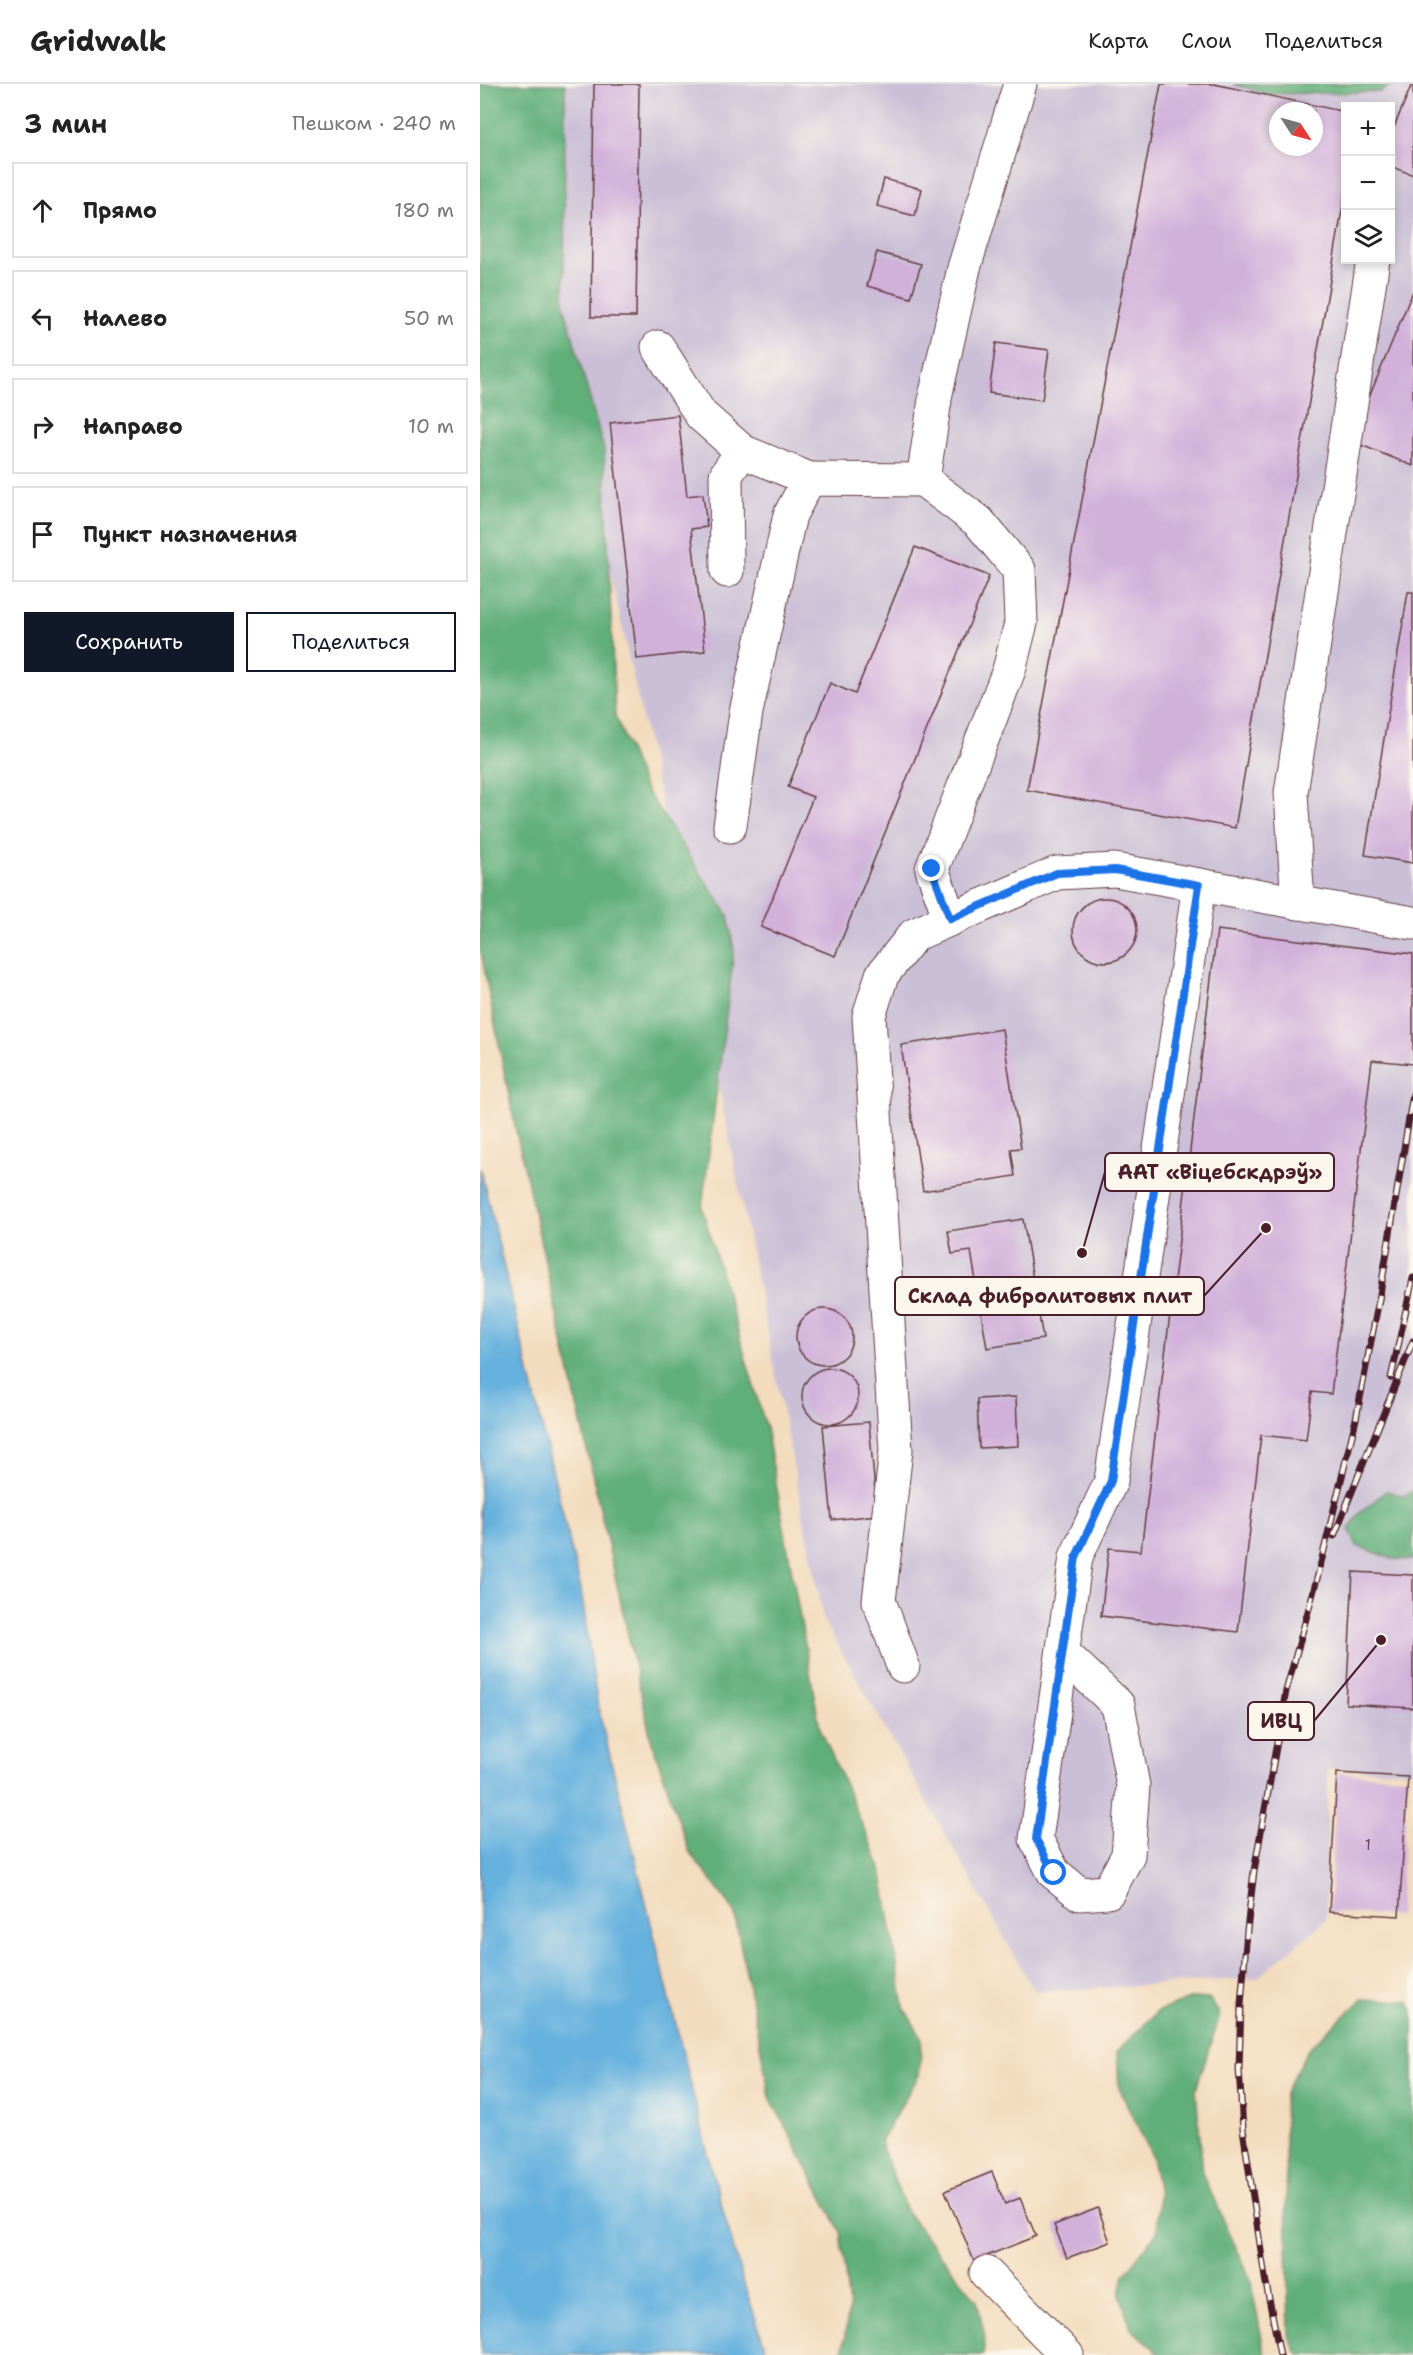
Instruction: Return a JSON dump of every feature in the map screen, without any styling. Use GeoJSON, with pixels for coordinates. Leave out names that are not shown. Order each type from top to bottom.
{"type":"FeatureCollection","features":[{"type":"Feature","properties":{"kind":"lane"},"geometry":{"type":"LineString","coordinates":[[923,480],[936,393],[964,268],[1020,84]]}},
{"type":"Feature","properties":{"kind":"lane"},"geometry":{"type":"LineString","coordinates":[[1298,903],[1291,793],[1372,264]]}},
{"type":"Feature","properties":{"kind":"lane"},"geometry":{"type":"LineString","coordinates":[[658,347],[701,415],[742,451],[809,479],[923,480],[979,522],[1019,570],[1021,622],[1009,670],[932,869],[950,919]]}},
{"type":"Feature","properties":{"kind":"lane"},"geometry":{"type":"LineString","coordinates":[[728,571],[726,475],[742,451]]}},
{"type":"Feature","properties":{"kind":"lane"},"geometry":{"type":"LineString","coordinates":[[730,826],[746,712],[790,515],[809,479]]}},
{"type":"Feature","properties":{"kind":"lane"},"geometry":{"type":"LineString","coordinates":[[903,1666],[879,1601],[896,1450],[869,1016],[882,975],[914,934],[1057,873],[1115,870],[1413,923]]}},
{"type":"Feature","properties":{"kind":"lane"},"geometry":{"type":"LineString","coordinates":[[1063,1653],[1118,1705],[1133,1786],[1128,1855],[1108,1892],[1080,1894],[1054,1873],[1036,1839],[1076,1557],[1111,1481],[1199,885]]}},
{"type":"Feature","properties":{"kind":"lane"},"geometry":{"type":"LineString","coordinates":[[986,2273],[1067,2355]]}},
{"type":"Feature","properties":{"kind":"shaded area"},"geometry":{"type":"Polygon","coordinates":[[[552,84],[1413,84],[1413,1771],[1328,1769],[1326,1920],[1257,1978],[1035,1992],[824,1621],[679,884],[555,324],[552,84]]]}},
{"type":"Feature","properties":{"kind":"green space"},"geometry":{"type":"Polygon","coordinates":[[[480,84],[565,84],[564,305],[604,450],[615,715],[644,787],[728,915],[734,951],[702,1208],[766,1428],[820,1728],[881,1868],[904,2007],[922,2039],[919,2075],[880,2142],[907,2213],[977,2300],[985,2337],[983,2355],[842,2355],[849,2308],[840,2231],[770,2097],[734,1911],[689,1851],[652,1743],[515,1126],[480,948],[480,84]]]}},
{"type":"Feature","properties":{"kind":"green space"},"geometry":{"type":"Polygon","coordinates":[[[1233,84],[1392,84],[1380,92],[1267,94],[1233,84]]]}},
{"type":"Feature","properties":{"kind":"green space"},"geometry":{"type":"Polygon","coordinates":[[[1386,1491],[1403,1496],[1413,1491],[1413,1560],[1393,1559],[1357,1546],[1349,1529],[1359,1514],[1386,1491]]]}},
{"type":"Feature","properties":{"kind":"green space"},"geometry":{"type":"Polygon","coordinates":[[[1191,1998],[1210,1999],[1220,2015],[1196,2089],[1203,2175],[1250,2278],[1265,2355],[1158,2355],[1153,2347],[1131,2329],[1120,2294],[1124,2275],[1157,2232],[1159,2194],[1152,2156],[1119,2088],[1117,2051],[1157,2012],[1191,1998]]]}},
{"type":"Feature","properties":{"kind":"green space"},"geometry":{"type":"Polygon","coordinates":[[[1362,1999],[1408,2001],[1413,2011],[1413,2355],[1299,2355],[1289,2336],[1284,2094],[1309,2048],[1362,1999]]]}},
{"type":"Feature","properties":{"kind":"water"},"geometry":{"type":"Polygon","coordinates":[[[480,1167],[581,1590],[598,1708],[713,2175],[741,2275],[768,2355],[480,2355],[480,1167]]]}},
{"type":"Feature","properties":{"kind":"building"},"geometry":{"type":"Polygon","coordinates":[[[594,84],[639,84],[636,317],[591,317],[594,84]]]}},
{"type":"Feature","properties":{"kind":"building"},"geometry":{"type":"Polygon","coordinates":[[[1161,84],[1214,84],[1299,102],[1269,102],[1269,156],[1323,156],[1323,107],[1341,111],[1341,217],[1235,828],[1027,790],[1161,84]]]}},
{"type":"Feature","properties":{"kind":"building"},"geometry":{"type":"Polygon","coordinates":[[[1413,84],[1413,175],[1395,168],[1395,125],[1413,84]]]}},
{"type":"Feature","properties":{"kind":"building"},"geometry":{"type":"Polygon","coordinates":[[[884,179],[922,189],[915,216],[877,206],[884,179]]]}},
{"type":"Feature","properties":{"kind":"building"},"geometry":{"type":"Polygon","coordinates":[[[877,252],[921,264],[911,298],[867,286],[877,252]]]}},
{"type":"Feature","properties":{"kind":"building"},"geometry":{"type":"Polygon","coordinates":[[[1413,291],[1413,466],[1351,441],[1413,291]]]}},
{"type":"Feature","properties":{"kind":"building"},"geometry":{"type":"Polygon","coordinates":[[[996,343],[1049,350],[1042,400],[989,393],[996,343]]]}},
{"type":"Feature","properties":{"kind":"building"},"geometry":{"type":"Polygon","coordinates":[[[678,415],[687,496],[703,494],[707,527],[691,529],[705,651],[637,659],[610,423],[678,415]]]}},
{"type":"Feature","properties":{"kind":"building"},"geometry":{"type":"Polygon","coordinates":[[[915,547],[989,576],[835,956],[761,927],[813,797],[788,787],[830,683],[855,694],[915,547]]]}},
{"type":"Feature","properties":{"kind":"building"},"geometry":{"type":"Polygon","coordinates":[[[1408,592],[1413,592],[1413,863],[1365,855],[1408,592]]]}},
{"type":"Feature","properties":{"kind":"building"},"geometry":{"type":"Polygon","coordinates":[[[1099,898],[1111,898],[1128,907],[1135,918],[1137,930],[1135,942],[1128,953],[1111,962],[1099,962],[1087,957],[1078,948],[1073,936],[1073,924],[1078,912],[1087,903],[1099,898]]]}},
{"type":"Feature","properties":{"kind":"building"},"geometry":{"type":"Polygon","coordinates":[[[1217,930],[1413,954],[1413,1064],[1372,1060],[1331,1394],[1312,1392],[1306,1440],[1261,1435],[1238,1632],[1101,1616],[1109,1548],[1141,1551],[1217,930]]]}},
{"type":"Feature","properties":{"kind":"building"},"geometry":{"type":"Polygon","coordinates":[[[1002,1029],[1021,1148],[1011,1149],[1015,1176],[923,1191],[901,1045],[1002,1029]]]}},
{"type":"Feature","properties":{"kind":"building"},"geometry":{"type":"Polygon","coordinates":[[[1023,1219],[1043,1339],[987,1348],[971,1251],[952,1254],[948,1231],[1023,1219]]]}},
{"type":"Feature","properties":{"kind":"building"},"geometry":{"type":"Polygon","coordinates":[[[824,1309],[835,1311],[844,1317],[850,1326],[852,1337],[850,1348],[844,1357],[835,1363],[824,1365],[813,1363],[804,1357],[798,1348],[796,1337],[798,1326],[804,1317],[813,1311],[824,1309]]]}},
{"type":"Feature","properties":{"kind":"building"},"geometry":{"type":"Polygon","coordinates":[[[830,1368],[841,1370],[850,1376],[856,1385],[858,1396],[856,1407],[850,1416],[841,1422],[830,1424],[819,1422],[810,1416],[804,1407],[802,1396],[804,1385],[810,1376],[819,1370],[830,1368]]]}},
{"type":"Feature","properties":{"kind":"building"},"geometry":{"type":"Polygon","coordinates":[[[1016,1397],[1018,1446],[979,1448],[977,1399],[1016,1397]]]}},
{"type":"Feature","properties":{"kind":"building"},"geometry":{"type":"Polygon","coordinates":[[[869,1422],[877,1515],[832,1520],[823,1426],[869,1422]]]}},
{"type":"Feature","properties":{"kind":"building"},"geometry":{"type":"Polygon","coordinates":[[[1353,1572],[1413,1575],[1413,1708],[1346,1704],[1353,1572]]]}},
{"type":"Feature","properties":{"kind":"building"},"geometry":{"type":"Polygon","coordinates":[[[1337,1773],[1408,1777],[1399,1916],[1329,1912],[1337,1773]]]}},
{"type":"Feature","properties":{"kind":"building"},"geometry":{"type":"Polygon","coordinates":[[[992,2172],[1005,2204],[1020,2198],[1036,2236],[974,2261],[945,2191],[992,2172]]]}},
{"type":"Feature","properties":{"kind":"building"},"geometry":{"type":"Polygon","coordinates":[[[1098,2208],[1110,2242],[1067,2258],[1054,2225],[1098,2208]]]}},
{"type":"Feature","properties":{"kind":"railway"},"geometry":{"type":"LineString","coordinates":[[1280,2355],[1265,2278],[1243,2129],[1239,2069],[1247,1930],[1254,1871],[1286,1691],[1318,1575],[1356,1419],[1380,1294],[1413,1094]]}},
{"type":"Feature","properties":{"kind":"railway"},"geometry":{"type":"LineString","coordinates":[[1391,1378],[1413,1278]]}},
{"type":"Feature","properties":{"kind":"railway"},"geometry":{"type":"LineString","coordinates":[[1334,1536],[1413,1341]]}},
{"type":"Feature","properties":{"kind":"place","name":"Склад фибролитовых плит"},"geometry":{"type":"Point","coordinates":[1266,1228]}},
{"type":"Feature","properties":{"kind":"place","name":"ААТ «Віцебскдрэў»"},"geometry":{"type":"Point","coordinates":[1082,1253]}},
{"type":"Feature","properties":{"kind":"place","name":"ИВЦ"},"geometry":{"type":"Point","coordinates":[1381,1640]}},
{"type":"Feature","properties":{"kind":"route"},"geometry":{"type":"LineString","coordinates":[[932,869],[950,919],[1057,873],[1115,870],[1199,885],[1111,1481],[1076,1557],[1036,1839],[1054,1873]]}}]}
